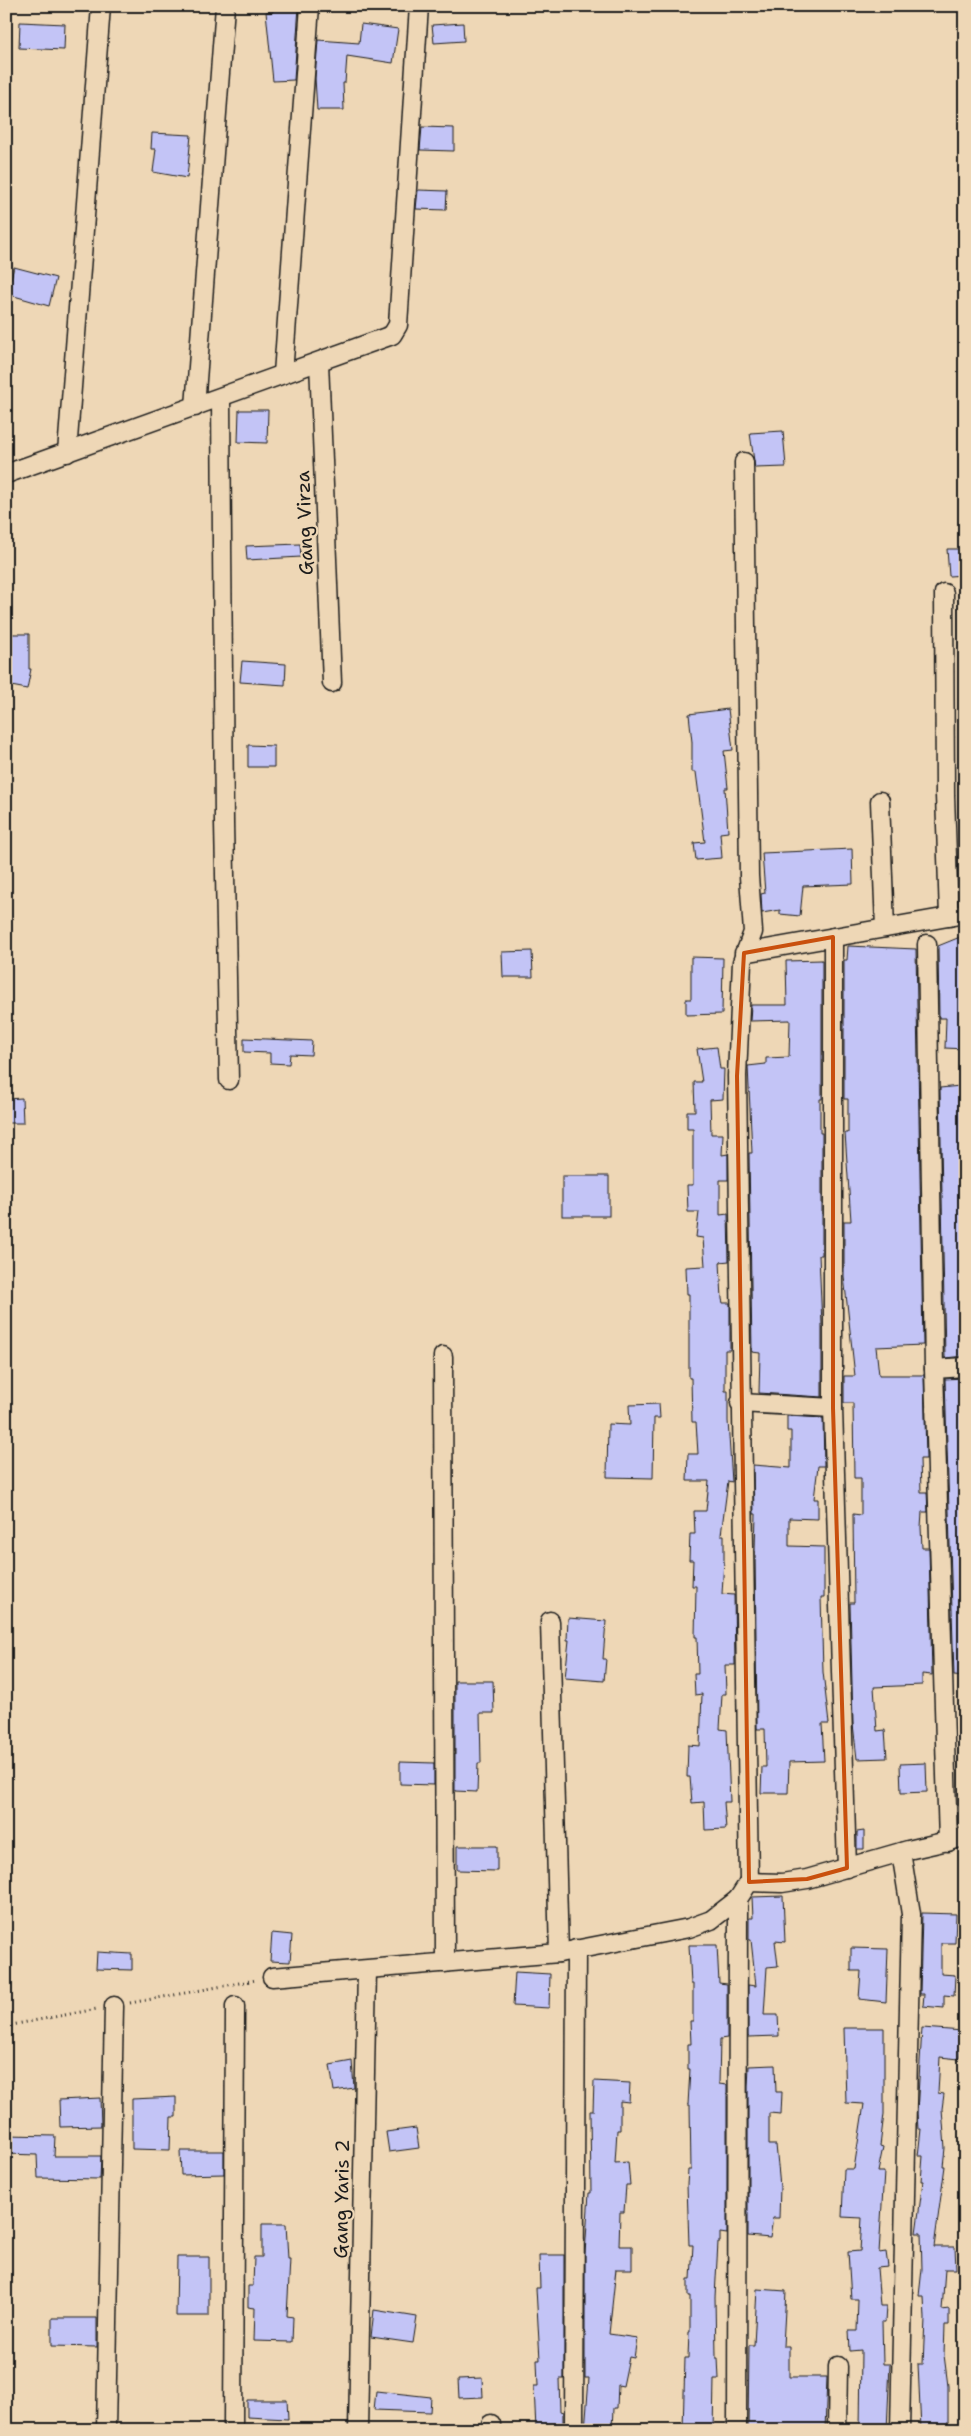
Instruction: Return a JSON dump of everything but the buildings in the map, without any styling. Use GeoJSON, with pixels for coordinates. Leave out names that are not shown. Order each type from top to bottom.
{"type":"FeatureCollection","features":[{"type":"Feature","properties":{"kind":"street"},"geometry":{"type":"LineString","coordinates":[[67,453],[101,6]]}},
{"type":"Feature","properties":{"kind":"street"},"geometry":{"type":"LineString","coordinates":[[195,407],[225,6]]}},
{"type":"Feature","properties":{"kind":"street"},"geometry":{"type":"LineString","coordinates":[[283,374],[310,6]]}},
{"type":"Feature","properties":{"kind":"street"},"geometry":{"type":"LineString","coordinates":[[6,474],[388,338],[398,326],[419,6]]}},
{"type":"Feature","properties":{"kind":"street","name":"Gang Virza"},"geometry":{"type":"LineString","coordinates":[[319,362],[332,683]]}},
{"type":"Feature","properties":{"kind":"street"},"geometry":{"type":"LineString","coordinates":[[221,398],[224,813],[229,1080]]}},
{"type":"Feature","properties":{"kind":"street"},"geometry":{"type":"LineString","coordinates":[[272,1977],[568,1951],[689,1928],[711,1920],[738,1899],[748,1882],[737,1076],[742,962],[753,932],[749,876],[744,462]]}},
{"type":"Feature","properties":{"kind":"street"},"geometry":{"type":"LineString","coordinates":[[744,953],[957,916],[945,795],[944,594]]}},
{"type":"Feature","properties":{"kind":"street"},"geometry":{"type":"LineString","coordinates":[[880,801],[884,928]]}},
{"type":"Feature","properties":{"kind":"street"},"geometry":{"type":"LineString","coordinates":[[833,937],[833,1408],[847,1868]]}},
{"type":"Feature","properties":{"kind":"street"},"geometry":{"type":"LineString","coordinates":[[748,1882],[782,1883],[807,1879],[901,1852],[957,1839],[934,1369],[927,944]]}},
{"type":"Feature","properties":{"kind":"street"},"geometry":{"type":"LineString","coordinates":[[443,1356],[445,1963]]}},
{"type":"Feature","properties":{"kind":"street"},"geometry":{"type":"LineString","coordinates":[[934,1369],[965,1367]]}},
{"type":"Feature","properties":{"kind":"street"},"geometry":{"type":"LineString","coordinates":[[740,1403],[833,1408]]}},
{"type":"Feature","properties":{"kind":"street"},"geometry":{"type":"LineString","coordinates":[[550,1621],[568,1951],[574,2430]]}},
{"type":"Feature","properties":{"kind":"street"},"geometry":{"type":"LineString","coordinates":[[900,2430],[911,1914],[901,1852]]}},
{"type":"Feature","properties":{"kind":"street"},"geometry":{"type":"LineString","coordinates":[[737,2430],[738,1899]]}},
{"type":"Feature","properties":{"kind":"street","name":"Gang Yaris 2"},"geometry":{"type":"LineString","coordinates":[[358,2430],[367,1970]]}},
{"type":"Feature","properties":{"kind":"street"},"geometry":{"type":"LineString","coordinates":[[106,2430],[114,2006]]}},
{"type":"Feature","properties":{"kind":"street"},"geometry":{"type":"LineString","coordinates":[[233,2430],[235,2006]]}},
{"type":"Feature","properties":{"kind":"street"},"geometry":{"type":"LineString","coordinates":[[837,2430],[838,2366]]}},
{"type":"Feature","properties":{"kind":"path"},"geometry":{"type":"LineString","coordinates":[[6,2026],[272,1977]]}},
{"type":"Feature","properties":{"kind":"highlighted area"},"geometry":{"type":"Polygon","coordinates":[[[833,937],[833,1408],[847,1868],[807,1879],[749,1882],[737,1076],[744,953],[833,937]]]}}]}
